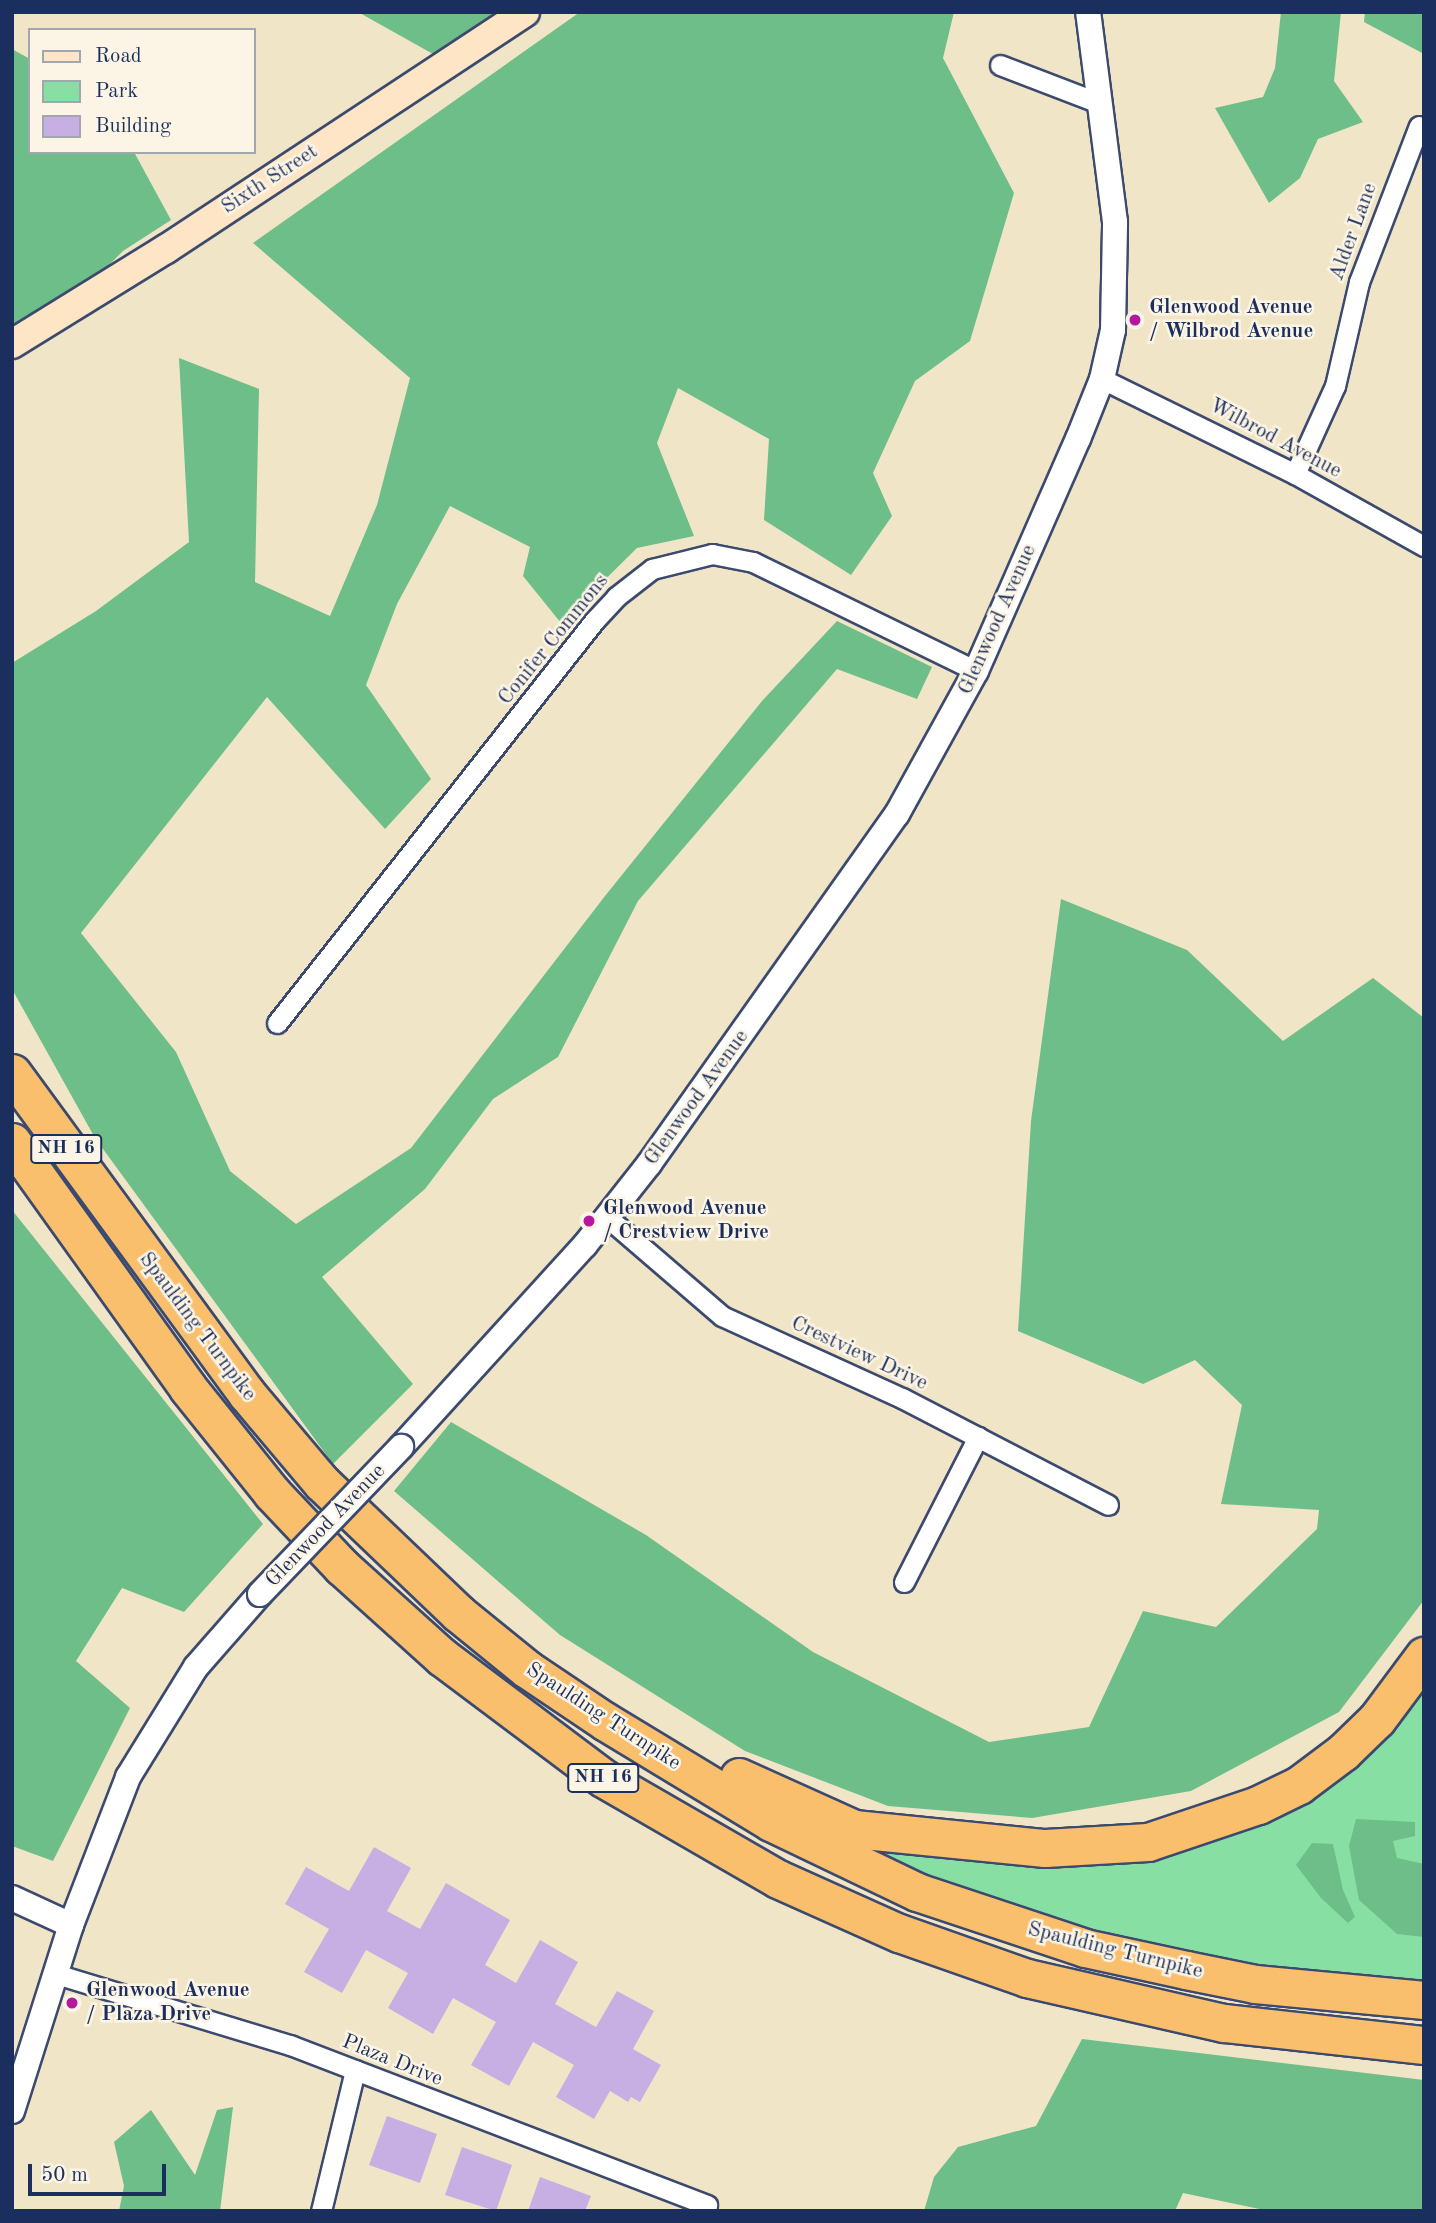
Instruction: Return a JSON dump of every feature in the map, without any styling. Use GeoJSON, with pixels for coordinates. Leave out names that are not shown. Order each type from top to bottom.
{"type":"FeatureCollection","features":[{"type":"Feature","properties":{"kind":"highway","name":"Spaulding Turnpike"},"geometry":{"type":"LineString","coordinates":[[12,1073],[184,1310],[293,1449],[421,1580],[542,1679],[771,1822],[917,1892],[1085,1948],[1186,1970],[1255,1984],[1424,2000]]}},
{"type":"Feature","properties":{"kind":"highway","name":"Spaulding Turnpike"},"geometry":{"type":"LineString","coordinates":[[12,1143],[188,1388],[272,1493],[342,1567],[442,1657],[613,1785],[778,1879],[899,1933],[1027,1978],[1224,2023],[1424,2045]]}},
{"type":"Feature","properties":{"kind":"highway"},"geometry":{"type":"LineString","coordinates":[[542,1679],[592,1694],[733,1774],[820,1818],[854,1829],[1045,1848],[1148,1842],[1258,1805],[1299,1785],[1343,1752],[1377,1719],[1424,1656]]}},
{"type":"Feature","properties":{"kind":"main road","name":"Sixth Street"},"geometry":{"type":"LineString","coordinates":[[12,344],[166,249],[525,12]]}},
{"type":"Feature","properties":{"kind":"street","name":"Glenwood Avenue"},"geometry":{"type":"LineString","coordinates":[[12,2110],[71,1925],[146,1742],[195,1667],[260,1594],[401,1447],[608,1218],[737,1045],[897,814],[976,671],[1102,379],[1113,330],[1117,278],[1088,12]]}},
{"type":"Feature","properties":{"kind":"street"},"geometry":{"type":"LineString","coordinates":[[1000,65],[1099,103]]}},
{"type":"Feature","properties":{"kind":"street","name":"Alder Lane"},"geometry":{"type":"LineString","coordinates":[[1296,474],[1335,386],[1359,282],[1419,126]]}},
{"type":"Feature","properties":{"kind":"street","name":"Wilbrod Avenue"},"geometry":{"type":"LineString","coordinates":[[1102,379],[1296,474],[1424,546]]}},
{"type":"Feature","properties":{"kind":"street","name":"Conifer Commons"},"geometry":{"type":"LineString","coordinates":[[277,1023],[594,621],[616,597],[652,569],[712,554],[753,562],[976,671]]}},
{"type":"Feature","properties":{"kind":"street","name":"Crestview Drive"},"geometry":{"type":"LineString","coordinates":[[608,1218],[722,1315],[822,1359],[1108,1505]]}},
{"type":"Feature","properties":{"kind":"street"},"geometry":{"type":"LineString","coordinates":[[904,1582],[978,1437]]}},
{"type":"Feature","properties":{"kind":"street"},"geometry":{"type":"LineString","coordinates":[[12,1898],[71,1925]]}},
{"type":"Feature","properties":{"kind":"street","name":"Plaza Drive"},"geometry":{"type":"LineString","coordinates":[[55,1974],[208,2017],[355,2070],[707,2205]]}},
{"type":"Feature","properties":{"kind":"street"},"geometry":{"type":"LineString","coordinates":[[321,2211],[355,2070]]}},
{"type":"Feature","properties":{"kind":"green space"},"geometry":{"type":"Polygon","coordinates":[[[358,12],[498,12],[433,54],[358,12]]]}},
{"type":"Feature","properties":{"kind":"green space"},"geometry":{"type":"Polygon","coordinates":[[[580,12],[954,12],[943,58],[1014,193],[970,341],[915,381],[873,473],[892,516],[851,575],[764,520],[769,439],[678,388],[657,443],[694,536],[637,548],[561,623],[523,576],[530,547],[450,506],[397,604],[366,685],[431,779],[385,829],[267,697],[81,933],[176,1052],[230,1171],[296,1224],[411,1148],[605,896],[762,701],[837,621],[932,667],[917,699],[837,669],[638,901],[558,1057],[493,1099],[425,1189],[322,1277],[413,1384],[333,1464],[95,1138],[12,989],[12,663],[96,611],[189,542],[179,358],[259,389],[255,582],[330,616],[377,505],[410,378],[253,243],[580,12]]]}},
{"type":"Feature","properties":{"kind":"green space"},"geometry":{"type":"Polygon","coordinates":[[[1281,12],[1341,12],[1334,81],[1363,122],[1318,139],[1300,178],[1269,203],[1215,108],[1263,97],[1275,68],[1281,12]]]}},
{"type":"Feature","properties":{"kind":"green space"},"geometry":{"type":"Polygon","coordinates":[[[1365,12],[1424,12],[1424,54],[1364,22],[1365,12]]]}},
{"type":"Feature","properties":{"kind":"green space"},"geometry":{"type":"Polygon","coordinates":[[[12,49],[28,58],[28,154],[135,154],[171,220],[123,251],[84,290],[12,330],[12,49]]]}},
{"type":"Feature","properties":{"kind":"green space"},"geometry":{"type":"Polygon","coordinates":[[[1061,899],[1187,950],[1283,1041],[1373,978],[1424,1018],[1424,1600],[1339,1712],[1191,1791],[1032,1818],[888,1806],[745,1751],[560,1635],[394,1491],[451,1422],[646,1535],[813,1652],[989,1742],[1089,1727],[1143,1611],[1216,1627],[1317,1529],[1319,1510],[1221,1504],[1242,1405],[1195,1360],[1143,1384],[1018,1331],[1031,1121],[1061,899]]]}},
{"type":"Feature","properties":{"kind":"green space"},"geometry":{"type":"Polygon","coordinates":[[[12,1210],[263,1524],[184,1612],[122,1588],[76,1661],[130,1708],[53,1861],[12,1846],[12,1210]]]}},
{"type":"Feature","properties":{"kind":"green space"},"geometry":{"type":"Polygon","coordinates":[[[1424,1675],[1424,1987],[1164,1955],[977,1903],[825,1834],[881,1851],[949,1860],[1020,1865],[1101,1859],[1232,1823],[1424,1675]]]}},
{"type":"Feature","properties":{"kind":"green space"},"geometry":{"type":"Polygon","coordinates":[[[1356,1819],[1415,1822],[1415,1836],[1393,1841],[1397,1858],[1424,1864],[1424,1937],[1397,1934],[1359,1900],[1349,1846],[1356,1819]]]}},
{"type":"Feature","properties":{"kind":"green space"},"geometry":{"type":"Polygon","coordinates":[[[1312,1843],[1333,1844],[1343,1890],[1355,1917],[1348,1923],[1321,1898],[1296,1865],[1312,1843]]]}},
{"type":"Feature","properties":{"kind":"green space"},"geometry":{"type":"Polygon","coordinates":[[[1082,2039],[1424,2080],[1424,2211],[1269,2211],[1183,2193],[1175,2211],[924,2211],[934,2177],[958,2147],[1036,2126],[1082,2039]]]}},
{"type":"Feature","properties":{"kind":"green space"},"geometry":{"type":"Polygon","coordinates":[[[233,2107],[220,2211],[119,2211],[124,2186],[114,2142],[151,2110],[195,2175],[217,2110],[233,2107]]]}},
{"type":"Feature","properties":{"kind":"building"},"geometry":{"type":"Polygon","coordinates":[[[374,1847],[411,1868],[387,1911],[420,1929],[446,1883],[510,1920],[485,1965],[516,1983],[540,1940],[578,1962],[555,2004],[596,2027],[617,1991],[654,2011],[633,2049],[661,2065],[640,2102],[631,2097],[628,2102],[610,2091],[594,2119],[556,2097],[574,2065],[533,2042],[509,2086],[471,2065],[496,2022],[453,1998],[433,2034],[388,2008],[408,1973],[366,1950],[342,1993],[304,1972],[329,1929],[285,1904],[306,1867],[349,1891],[374,1847]]]}},
{"type":"Feature","properties":{"kind":"building"},"geometry":{"type":"Polygon","coordinates":[[[387,2116],[437,2134],[420,2183],[369,2165],[387,2116]]]}},
{"type":"Feature","properties":{"kind":"building"},"geometry":{"type":"Polygon","coordinates":[[[462,2147],[512,2165],[496,2211],[445,2195],[462,2147]]]}},
{"type":"Feature","properties":{"kind":"building"},"geometry":{"type":"Polygon","coordinates":[[[540,2177],[591,2196],[585,2211],[528,2211],[540,2177]]]}},
{"type":"Feature","properties":{"kind":"place","name":"Glenwood Avenue / Wilbrod Avenue"},"geometry":{"type":"Point","coordinates":[1135,320]}},
{"type":"Feature","properties":{"kind":"place","name":"Glenwood Avenue / Crestview Drive"},"geometry":{"type":"Point","coordinates":[589,1221]}},
{"type":"Feature","properties":{"kind":"place","name":"Glenwood Avenue / Plaza Drive"},"geometry":{"type":"Point","coordinates":[72,2003]}}]}
